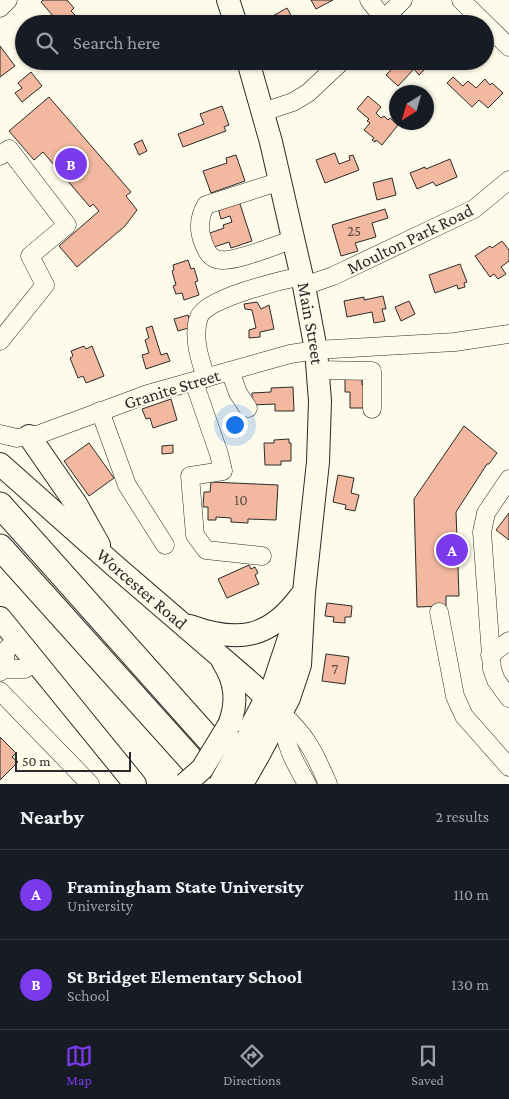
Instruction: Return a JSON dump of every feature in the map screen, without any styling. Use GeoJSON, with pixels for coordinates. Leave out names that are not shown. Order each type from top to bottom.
{"type":"FeatureCollection","features":[{"type":"Feature","properties":{"kind":"highway"},"geometry":{"type":"LineString","coordinates":[[0,505],[250,784]]}},
{"type":"Feature","properties":{"kind":"highway"},"geometry":{"type":"LineString","coordinates":[[0,547],[213,784]]}},
{"type":"Feature","properties":{"kind":"main road"},"geometry":{"type":"LineString","coordinates":[[228,0],[233,15]]}},
{"type":"Feature","properties":{"kind":"main road","name":"Main Street"},"geometry":{"type":"LineString","coordinates":[[251,70],[281,181],[303,281],[317,360],[320,432],[304,592],[281,664],[274,706],[251,749]]}},
{"type":"Feature","properties":{"kind":"main road"},"geometry":{"type":"LineString","coordinates":[[29,436],[76,504],[102,550],[115,566]]}},
{"type":"Feature","properties":{"kind":"main road","name":"Worcester Road"},"geometry":{"type":"LineString","coordinates":[[0,464],[180,623],[218,654],[274,706]]}},
{"type":"Feature","properties":{"kind":"main road"},"geometry":{"type":"LineString","coordinates":[[180,623],[227,636],[254,633],[285,615],[304,592]]}},
{"type":"Feature","properties":{"kind":"main road"},"geometry":{"type":"LineString","coordinates":[[0,618],[136,781]]}},
{"type":"Feature","properties":{"kind":"main road"},"geometry":{"type":"LineString","coordinates":[[185,784],[202,769],[229,725],[233,714],[235,694],[229,671],[218,654]]}},
{"type":"Feature","properties":{"kind":"main road"},"geometry":{"type":"LineString","coordinates":[[220,784],[251,749]]}},
{"type":"Feature","properties":{"kind":"main road"},"geometry":{"type":"LineString","coordinates":[[242,784],[251,749]]}},
{"type":"Feature","properties":{"kind":"street"},"geometry":{"type":"LineString","coordinates":[[0,8],[8,0]]}},
{"type":"Feature","properties":{"kind":"street"},"geometry":{"type":"LineString","coordinates":[[369,0],[378,15]]}},
{"type":"Feature","properties":{"kind":"street"},"geometry":{"type":"LineString","coordinates":[[388,15],[403,0]]}},
{"type":"Feature","properties":{"kind":"street"},"geometry":{"type":"LineString","coordinates":[[461,0],[476,15]]}},
{"type":"Feature","properties":{"kind":"street"},"geometry":{"type":"LineString","coordinates":[[494,32],[509,47]]}},
{"type":"Feature","properties":{"kind":"street"},"geometry":{"type":"LineString","coordinates":[[263,112],[293,102],[308,93],[332,70]]}},
{"type":"Feature","properties":{"kind":"street"},"geometry":{"type":"LineString","coordinates":[[0,156],[8,149],[67,226],[30,256],[45,285],[0,341]]}},
{"type":"Feature","properties":{"kind":"street","name":"Moulton Park Road"},"geometry":{"type":"LineString","coordinates":[[262,556],[206,550],[195,535],[190,476],[223,471],[200,380],[197,331],[199,316],[209,306],[254,288],[334,276],[474,209],[509,180]]}},
{"type":"Feature","properties":{"kind":"street"},"geometry":{"type":"LineString","coordinates":[[281,181],[206,205],[201,214],[199,226],[201,237],[208,253],[217,260],[229,261],[294,239]]}},
{"type":"Feature","properties":{"kind":"street"},"geometry":{"type":"LineString","coordinates":[[317,360],[509,334]]}},
{"type":"Feature","properties":{"kind":"street","name":"Granite Street"},"geometry":{"type":"LineString","coordinates":[[29,436],[148,394],[269,359],[317,360]]}},
{"type":"Feature","properties":{"kind":"street"},"geometry":{"type":"LineString","coordinates":[[317,360],[372,371],[372,409]]}},
{"type":"Feature","properties":{"kind":"street"},"geometry":{"type":"LineString","coordinates":[[230,371],[238,394],[248,408]]}},
{"type":"Feature","properties":{"kind":"street"},"geometry":{"type":"LineString","coordinates":[[100,411],[126,485],[165,545]]}},
{"type":"Feature","properties":{"kind":"street"},"geometry":{"type":"LineString","coordinates":[[0,434],[17,438],[29,436]]}},
{"type":"Feature","properties":{"kind":"street"},"geometry":{"type":"LineString","coordinates":[[509,479],[486,513],[482,532],[490,655],[496,680],[509,698]]}},
{"type":"Feature","properties":{"kind":"street"},"geometry":{"type":"LineString","coordinates":[[439,612],[458,706],[464,716],[509,767]]}},
{"type":"Feature","properties":{"kind":"street"},"geometry":{"type":"LineString","coordinates":[[18,639],[6,650],[2,671],[26,669],[35,661]]}},
{"type":"Feature","properties":{"kind":"street"},"geometry":{"type":"LineString","coordinates":[[490,655],[509,641]]}},
{"type":"Feature","properties":{"kind":"street"},"geometry":{"type":"LineString","coordinates":[[0,691],[90,784]]}},
{"type":"Feature","properties":{"kind":"street"},"geometry":{"type":"LineString","coordinates":[[274,706],[290,753],[307,784]]}},
{"type":"Feature","properties":{"kind":"street"},"geometry":{"type":"LineString","coordinates":[[274,706],[296,726],[307,740],[328,784]]}},
{"type":"Feature","properties":{"kind":"building"},"geometry":{"type":"Polygon","coordinates":[[[43,0],[67,0],[74,8],[71,11],[75,15],[52,15],[41,2],[43,0]]]}},
{"type":"Feature","properties":{"kind":"building"},"geometry":{"type":"Polygon","coordinates":[[[311,0],[333,0],[316,9],[311,0]]]}},
{"type":"Feature","properties":{"kind":"building"},"geometry":{"type":"Polygon","coordinates":[[[287,8],[291,15],[275,15],[287,8]]]}},
{"type":"Feature","properties":{"kind":"building"},"geometry":{"type":"Polygon","coordinates":[[[0,46],[15,66],[0,77],[0,46]]]}},
{"type":"Feature","properties":{"kind":"building"},"geometry":{"type":"Polygon","coordinates":[[[391,70],[413,70],[399,85],[386,75],[391,70]]]}},
{"type":"Feature","properties":{"kind":"building"},"geometry":{"type":"Polygon","coordinates":[[[415,70],[424,70],[419,75],[415,70]]]}},
{"type":"Feature","properties":{"kind":"building"},"geometry":{"type":"Polygon","coordinates":[[[31,72],[42,86],[22,102],[15,93],[22,88],[18,83],[31,72]]]}},
{"type":"Feature","properties":{"kind":"building"},"geometry":{"type":"Polygon","coordinates":[[[453,77],[463,86],[468,81],[476,88],[485,79],[490,85],[492,83],[503,93],[488,108],[479,100],[472,107],[447,83],[453,77]]]}},
{"type":"Feature","properties":{"kind":"building"},"geometry":{"type":"Polygon","coordinates":[[[368,96],[381,107],[376,113],[381,118],[384,116],[389,119],[389,130],[394,130],[382,145],[376,140],[375,142],[372,140],[374,138],[364,130],[370,123],[367,121],[369,119],[357,109],[368,96]]]}},
{"type":"Feature","properties":{"kind":"building"},"geometry":{"type":"Polygon","coordinates":[[[49,97],[131,192],[126,196],[137,210],[125,226],[77,267],[59,246],[99,211],[93,204],[90,207],[43,152],[34,160],[9,131],[49,97]]]}},
{"type":"Feature","properties":{"kind":"building"},"geometry":{"type":"Polygon","coordinates":[[[222,106],[229,125],[224,127],[226,131],[183,147],[178,134],[204,124],[200,114],[222,106]]]}},
{"type":"Feature","properties":{"kind":"building"},"geometry":{"type":"Polygon","coordinates":[[[142,140],[147,151],[139,155],[134,144],[142,140]]]}},
{"type":"Feature","properties":{"kind":"building"},"geometry":{"type":"Polygon","coordinates":[[[335,153],[339,164],[350,160],[349,156],[353,155],[359,170],[325,183],[316,160],[335,153]]]}},
{"type":"Feature","properties":{"kind":"building"},"geometry":{"type":"Polygon","coordinates":[[[236,155],[245,181],[211,193],[203,171],[227,163],[226,158],[236,155]]]}},
{"type":"Feature","properties":{"kind":"building"},"geometry":{"type":"Polygon","coordinates":[[[450,159],[457,177],[436,186],[433,182],[417,189],[410,173],[425,167],[426,169],[450,159]]]}},
{"type":"Feature","properties":{"kind":"building"},"geometry":{"type":"Polygon","coordinates":[[[392,178],[396,195],[377,200],[373,183],[392,178]]]}},
{"type":"Feature","properties":{"kind":"building"},"geometry":{"type":"Polygon","coordinates":[[[238,198],[252,241],[231,248],[229,242],[211,248],[207,234],[224,228],[223,225],[232,222],[230,216],[221,219],[217,205],[238,198]]]}},
{"type":"Feature","properties":{"kind":"building"},"geometry":{"type":"Polygon","coordinates":[[[385,209],[388,218],[372,223],[376,237],[355,243],[358,251],[341,256],[332,225],[385,209]]]}},
{"type":"Feature","properties":{"kind":"building"},"geometry":{"type":"Polygon","coordinates":[[[502,241],[509,250],[509,261],[501,267],[506,274],[498,279],[494,274],[490,277],[475,256],[502,241]]]}},
{"type":"Feature","properties":{"kind":"building"},"geometry":{"type":"Polygon","coordinates":[[[188,260],[191,269],[194,268],[198,281],[195,282],[199,295],[184,300],[182,293],[176,294],[173,286],[176,285],[172,271],[174,270],[173,265],[188,260]]]}},
{"type":"Feature","properties":{"kind":"building"},"geometry":{"type":"Polygon","coordinates":[[[460,264],[467,282],[464,283],[465,287],[458,289],[457,285],[435,293],[429,275],[460,264]]]}},
{"type":"Feature","properties":{"kind":"building"},"geometry":{"type":"Polygon","coordinates":[[[383,296],[386,309],[382,309],[385,321],[374,323],[372,312],[347,317],[344,301],[364,297],[364,300],[383,296]]]}},
{"type":"Feature","properties":{"kind":"building"},"geometry":{"type":"Polygon","coordinates":[[[409,301],[415,314],[401,321],[395,307],[409,301]]]}},
{"type":"Feature","properties":{"kind":"building"},"geometry":{"type":"Polygon","coordinates":[[[257,302],[261,309],[269,305],[274,329],[260,332],[260,337],[249,338],[249,330],[256,328],[252,310],[245,309],[244,304],[257,302]]]}},
{"type":"Feature","properties":{"kind":"building"},"geometry":{"type":"Polygon","coordinates":[[[188,315],[192,327],[178,331],[174,319],[188,315]]]}},
{"type":"Feature","properties":{"kind":"building"},"geometry":{"type":"Polygon","coordinates":[[[152,326],[161,355],[167,353],[170,361],[146,369],[142,355],[149,353],[145,340],[149,338],[146,328],[152,326]]]}},
{"type":"Feature","properties":{"kind":"building"},"geometry":{"type":"Polygon","coordinates":[[[84,346],[86,349],[92,346],[104,376],[86,383],[83,376],[78,378],[70,358],[73,356],[71,351],[84,346]]]}},
{"type":"Feature","properties":{"kind":"building"},"geometry":{"type":"Polygon","coordinates":[[[345,378],[362,378],[362,385],[368,385],[368,408],[350,408],[350,392],[345,392],[345,378]]]}},
{"type":"Feature","properties":{"kind":"building"},"geometry":{"type":"Polygon","coordinates":[[[293,387],[294,411],[275,411],[275,404],[252,405],[252,393],[271,392],[271,388],[293,387]]]}},
{"type":"Feature","properties":{"kind":"building"},"geometry":{"type":"Polygon","coordinates":[[[171,399],[177,420],[153,428],[150,418],[146,419],[142,409],[171,399]]]}},
{"type":"Feature","properties":{"kind":"building"},"geometry":{"type":"Polygon","coordinates":[[[464,426],[497,453],[487,464],[456,512],[459,596],[446,596],[446,606],[417,607],[414,499],[464,426]]]}},
{"type":"Feature","properties":{"kind":"building"},"geometry":{"type":"Polygon","coordinates":[[[289,439],[289,443],[291,443],[291,461],[281,461],[281,465],[265,465],[264,443],[274,443],[274,440],[289,439]]]}},
{"type":"Feature","properties":{"kind":"building"},"geometry":{"type":"Polygon","coordinates":[[[89,443],[114,478],[89,496],[64,461],[89,443]]]}},
{"type":"Feature","properties":{"kind":"building"},"geometry":{"type":"Polygon","coordinates":[[[173,445],[173,453],[162,454],[162,446],[173,445]]]}},
{"type":"Feature","properties":{"kind":"building"},"geometry":{"type":"Polygon","coordinates":[[[338,475],[354,478],[351,493],[359,495],[355,511],[345,509],[346,505],[333,502],[338,475]]]}},
{"type":"Feature","properties":{"kind":"building"},"geometry":{"type":"Polygon","coordinates":[[[211,482],[278,485],[276,520],[248,519],[248,523],[231,522],[231,518],[216,517],[216,520],[208,520],[208,507],[203,507],[204,492],[210,492],[211,482]]]}},
{"type":"Feature","properties":{"kind":"building"},"geometry":{"type":"Polygon","coordinates":[[[509,513],[509,540],[496,530],[509,513]]]}},
{"type":"Feature","properties":{"kind":"building"},"geometry":{"type":"Polygon","coordinates":[[[249,565],[251,569],[255,567],[258,573],[255,575],[259,584],[227,598],[218,579],[249,565]]]}},
{"type":"Feature","properties":{"kind":"building"},"geometry":{"type":"Polygon","coordinates":[[[327,603],[352,606],[351,617],[345,617],[345,623],[333,622],[334,617],[325,616],[327,603]]]}},
{"type":"Feature","properties":{"kind":"building"},"geometry":{"type":"Polygon","coordinates":[[[326,654],[349,657],[345,684],[322,681],[326,654]]]}},
{"type":"Feature","properties":{"kind":"building"},"geometry":{"type":"Polygon","coordinates":[[[0,737],[16,753],[12,757],[18,762],[0,780],[0,737]]]}},
{"type":"Feature","properties":{"kind":"place","name":"St Bridget Elementary School"},"geometry":{"type":"Point","coordinates":[71,164]}},
{"type":"Feature","properties":{"kind":"place","name":"Framingham State University"},"geometry":{"type":"Point","coordinates":[452,550]}}]}
